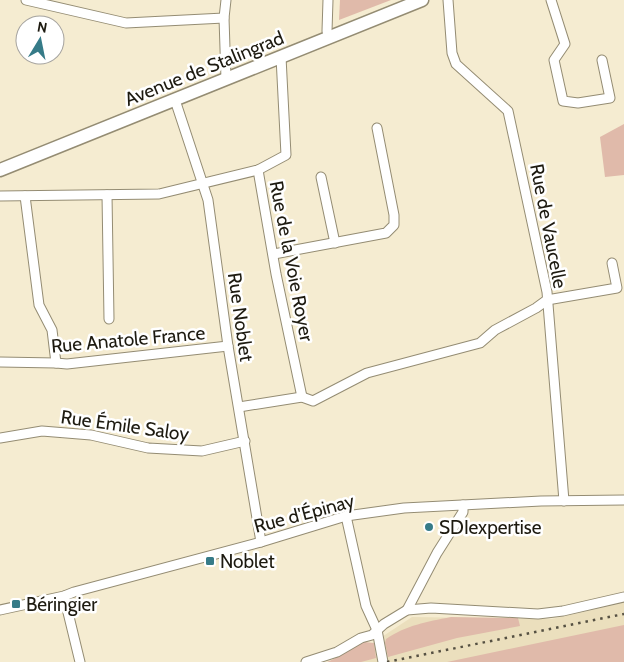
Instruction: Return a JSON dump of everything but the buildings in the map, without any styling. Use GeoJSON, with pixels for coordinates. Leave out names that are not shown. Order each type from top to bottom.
{"type":"FeatureCollection","features":[{"type":"Feature","properties":{"kind":"main road","name":"Avenue de Stalingrad"},"geometry":{"type":"LineString","coordinates":[[0,170],[422,0]]}},
{"type":"Feature","properties":{"kind":"street"},"geometry":{"type":"LineString","coordinates":[[26,0],[50,2],[126,23],[224,18]]}},
{"type":"Feature","properties":{"kind":"street"},"geometry":{"type":"LineString","coordinates":[[226,0],[224,18],[226,79]]}},
{"type":"Feature","properties":{"kind":"street"},"geometry":{"type":"LineString","coordinates":[[328,0],[327,32],[330,38]]}},
{"type":"Feature","properties":{"kind":"street","name":"Rue de Vaucelle"},"geometry":{"type":"LineString","coordinates":[[239,407],[302,397],[313,400],[367,374],[480,343],[495,330],[548,300],[508,111],[460,70],[456,64],[452,54],[448,0]]}},
{"type":"Feature","properties":{"kind":"street"},"geometry":{"type":"LineString","coordinates":[[551,0],[565,44],[554,60],[563,101],[578,103],[610,98],[602,60]]}},
{"type":"Feature","properties":{"kind":"street","name":"Rue de la Voie Royer"},"geometry":{"type":"LineString","coordinates":[[281,57],[286,155],[258,170],[276,274],[302,397]]}},
{"type":"Feature","properties":{"kind":"street","name":"Rue Noblet"},"geometry":{"type":"LineString","coordinates":[[175,100],[208,200],[228,346],[261,542]]}},
{"type":"Feature","properties":{"kind":"street"},"geometry":{"type":"LineString","coordinates":[[274,254],[386,233],[394,225],[394,216],[377,128]]}},
{"type":"Feature","properties":{"kind":"street"},"geometry":{"type":"LineString","coordinates":[[0,196],[160,194],[258,170]]}},
{"type":"Feature","properties":{"kind":"street"},"geometry":{"type":"LineString","coordinates":[[321,177],[335,243]]}},
{"type":"Feature","properties":{"kind":"street"},"geometry":{"type":"LineString","coordinates":[[107,195],[109,319]]}},
{"type":"Feature","properties":{"kind":"street"},"geometry":{"type":"LineString","coordinates":[[25,196],[39,305],[52,330],[56,363]]}},
{"type":"Feature","properties":{"kind":"street"},"geometry":{"type":"LineString","coordinates":[[564,501],[548,300],[617,288],[612,263]]}},
{"type":"Feature","properties":{"kind":"street","name":"Rue Anatole France"},"geometry":{"type":"LineString","coordinates":[[0,362],[67,364],[228,346]]}},
{"type":"Feature","properties":{"kind":"street","name":"Rue Émile Saloy"},"geometry":{"type":"LineString","coordinates":[[0,438],[42,431],[91,435],[148,448],[202,452],[245,441]]}},
{"type":"Feature","properties":{"kind":"street","name":"Rue d'Épinay"},"geometry":{"type":"LineString","coordinates":[[0,610],[64,596],[261,542],[346,516],[404,508],[624,500]]}},
{"type":"Feature","properties":{"kind":"street"},"geometry":{"type":"LineString","coordinates":[[406,610],[437,553],[463,512],[463,505]]}},
{"type":"Feature","properties":{"kind":"street"},"geometry":{"type":"LineString","coordinates":[[346,516],[366,606],[378,630],[383,662]]}},
{"type":"Feature","properties":{"kind":"street"},"geometry":{"type":"LineString","coordinates":[[64,596],[80,662]]}},
{"type":"Feature","properties":{"kind":"street"},"geometry":{"type":"LineString","coordinates":[[306,662],[337,652],[361,638],[372,635],[384,624],[406,610],[421,608],[538,614],[563,611],[624,597]]}},
{"type":"Feature","properties":{"kind":"shaded area"},"geometry":{"type":"Polygon","coordinates":[[[340,0],[391,0],[339,20],[340,0]]]}},
{"type":"Feature","properties":{"kind":"shaded area"},"geometry":{"type":"Polygon","coordinates":[[[624,124],[624,175],[605,177],[600,137],[624,124]]]}},
{"type":"Feature","properties":{"kind":"shaded area"},"geometry":{"type":"Polygon","coordinates":[[[624,603],[624,628],[509,662],[344,662],[412,617],[552,619],[624,603]]]}},
{"type":"Feature","properties":{"kind":"shaded area"},"geometry":{"type":"Polygon","coordinates":[[[451,617],[518,618],[520,626],[457,638],[388,657],[386,639],[409,627],[451,617]]]}},
{"type":"Feature","properties":{"kind":"shaded area"},"geometry":{"type":"Polygon","coordinates":[[[624,625],[624,662],[447,662],[624,625]]]}},
{"type":"Feature","properties":{"kind":"shaded area"},"geometry":{"type":"Polygon","coordinates":[[[365,642],[374,643],[376,658],[361,662],[327,662],[355,646],[365,642]]]}},
{"type":"Feature","properties":{"kind":"railway"},"geometry":{"type":"LineString","coordinates":[[387,662],[624,614]]}},
{"type":"Feature","properties":{"kind":"place","name":"SDIexpertise"},"geometry":{"type":"Point","coordinates":[429,527]}},
{"type":"Feature","properties":{"kind":"place","name":"Noblet"},"geometry":{"type":"Point","coordinates":[210,561]}},
{"type":"Feature","properties":{"kind":"place","name":"Béringier"},"geometry":{"type":"Point","coordinates":[16,604]}}]}
